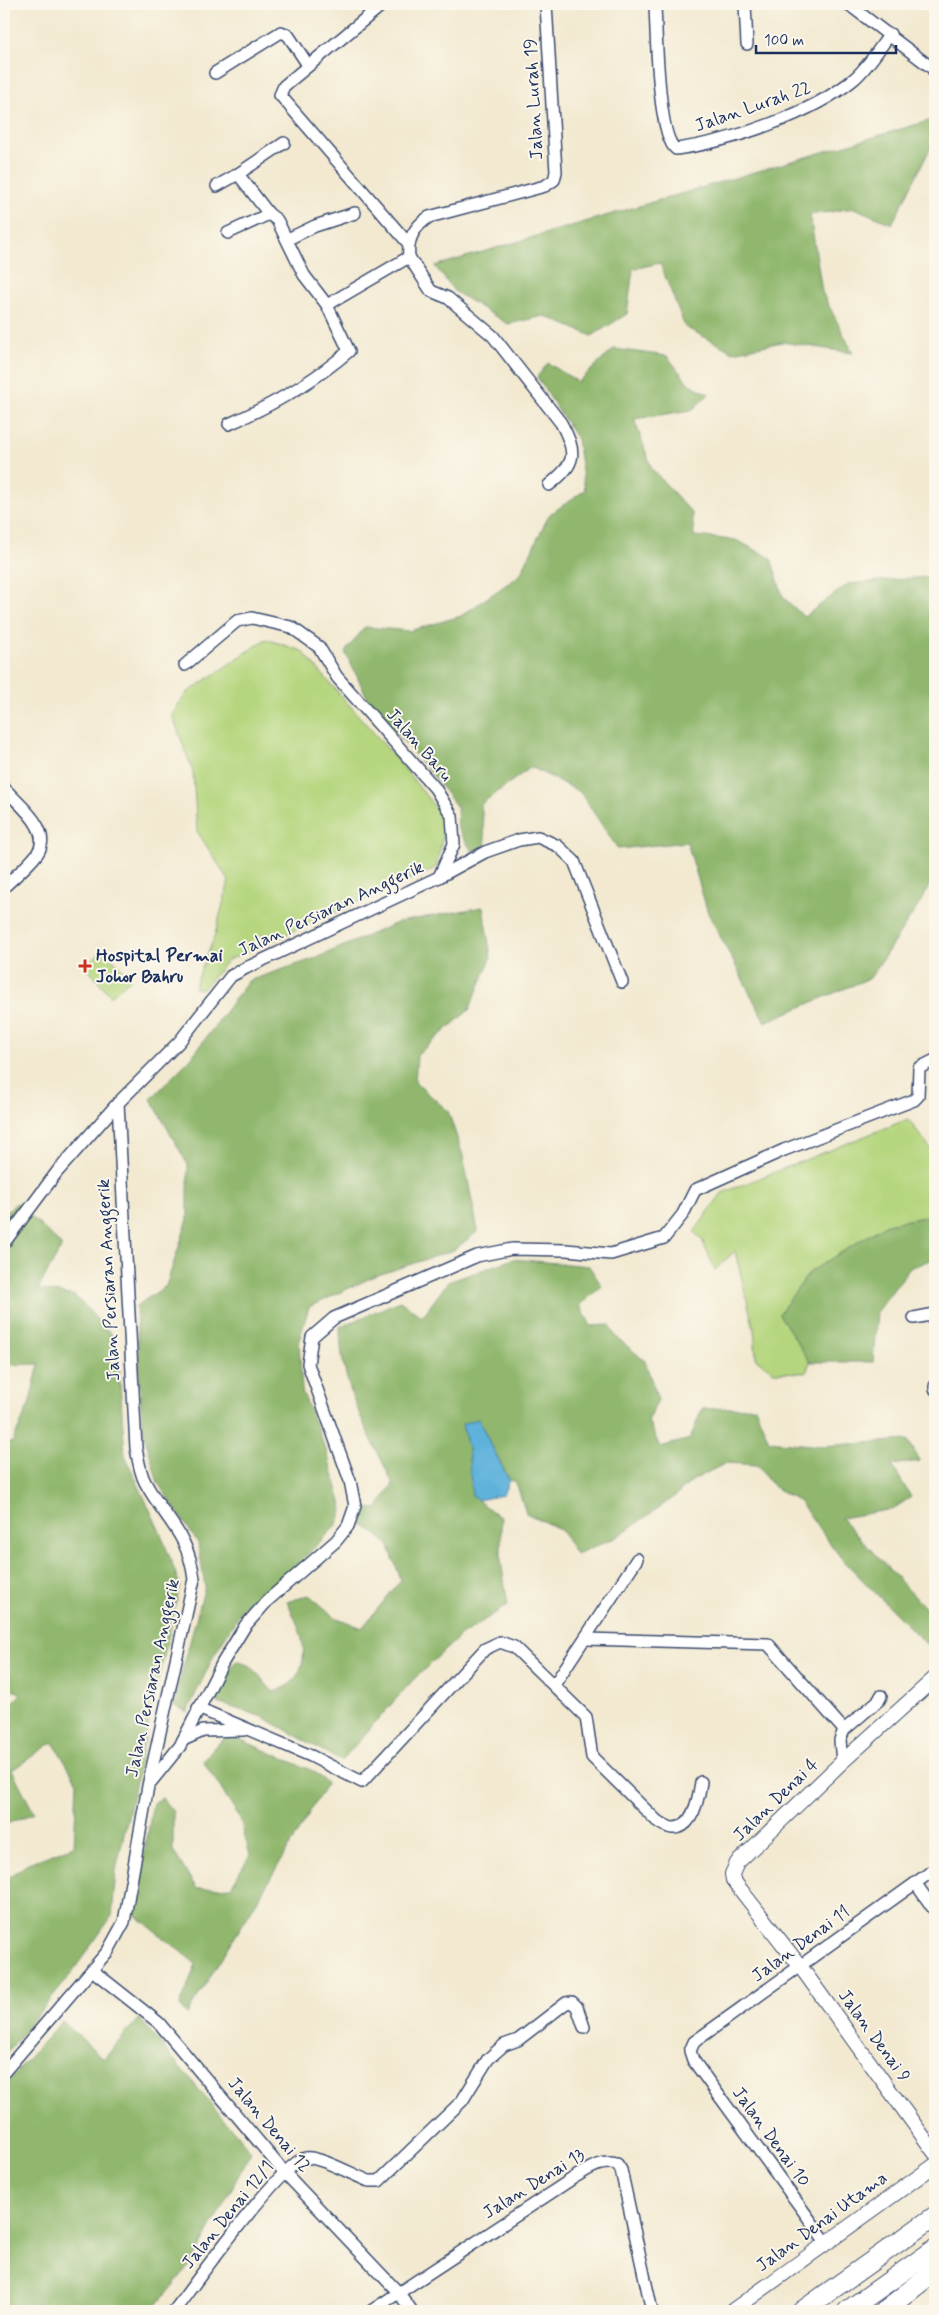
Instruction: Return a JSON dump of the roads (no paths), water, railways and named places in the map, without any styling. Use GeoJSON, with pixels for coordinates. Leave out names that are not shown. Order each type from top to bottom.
{"type":"FeatureCollection","features":[{"type":"Feature","properties":{"kind":"highway"},"geometry":{"type":"LineString","coordinates":[[802,2311],[935,2216]]}},
{"type":"Feature","properties":{"kind":"highway"},"geometry":{"type":"LineString","coordinates":[[847,2311],[935,2249]]}},
{"type":"Feature","properties":{"kind":"highway"},"geometry":{"type":"LineString","coordinates":[[884,2311],[935,2271]]}},
{"type":"Feature","properties":{"kind":"street"},"geometry":{"type":"LineString","coordinates":[[383,4],[284,86],[281,98],[408,243],[409,257],[431,291],[448,298],[494,336],[561,423],[569,438],[574,456],[572,462],[549,485]]}},
{"type":"Feature","properties":{"kind":"street","name":"Jalan Lurah 19"},"geometry":{"type":"LineString","coordinates":[[408,243],[416,228],[429,217],[544,186],[554,180],[556,172],[546,4]]}},
{"type":"Feature","properties":{"kind":"street","name":"Jalan Lurah 22"},"geometry":{"type":"LineString","coordinates":[[655,4],[662,106],[669,142],[676,149],[756,128],[825,100],[855,78],[890,34]]}},
{"type":"Feature","properties":{"kind":"street"},"geometry":{"type":"LineString","coordinates":[[745,4],[747,44]]}},
{"type":"Feature","properties":{"kind":"street"},"geometry":{"type":"LineString","coordinates":[[848,4],[890,34],[935,73]]}},
{"type":"Feature","properties":{"kind":"street"},"geometry":{"type":"LineString","coordinates":[[215,73],[281,32],[288,35],[308,65]]}},
{"type":"Feature","properties":{"kind":"street"},"geometry":{"type":"LineString","coordinates":[[217,186],[284,143]]}},
{"type":"Feature","properties":{"kind":"street"},"geometry":{"type":"LineString","coordinates":[[228,424],[268,407],[314,379],[349,351],[327,305],[304,275],[288,239],[277,220],[269,214],[238,174]]}},
{"type":"Feature","properties":{"kind":"street"},"geometry":{"type":"LineString","coordinates":[[288,239],[316,226],[356,213]]}},
{"type":"Feature","properties":{"kind":"street"},"geometry":{"type":"LineString","coordinates":[[228,233],[269,214]]}},
{"type":"Feature","properties":{"kind":"street"},"geometry":{"type":"LineString","coordinates":[[327,305],[409,257]]}},
{"type":"Feature","properties":{"kind":"street","name":"Jalan Baru"},"geometry":{"type":"LineString","coordinates":[[185,665],[237,621],[252,618],[291,628],[319,647],[337,677],[436,788],[452,816],[454,844],[439,877]]}},
{"type":"Feature","properties":{"kind":"street"},"geometry":{"type":"LineString","coordinates":[[4,788],[40,828],[43,841],[37,854],[4,887]]}},
{"type":"Feature","properties":{"kind":"street","name":"Jalan Persiaran Anggerik"},"geometry":{"type":"LineString","coordinates":[[4,2072],[108,1951],[124,1922],[148,1786],[194,1579],[191,1558],[184,1541],[144,1481],[136,1448],[118,1103],[179,1042],[231,976],[439,877],[485,852],[519,840],[538,837],[558,846],[574,861],[622,982]]}},
{"type":"Feature","properties":{"kind":"street"},"geometry":{"type":"LineString","coordinates":[[148,1786],[183,1740],[198,1708],[245,1626],[268,1600],[336,1541],[348,1526],[355,1506],[350,1481],[314,1386],[308,1364],[312,1337],[334,1318],[478,1256],[512,1249],[611,1254],[664,1238],[683,1214],[695,1190],[784,1150],[914,1100],[918,1096],[920,1068],[935,1060]]}},
{"type":"Feature","properties":{"kind":"street"},"geometry":{"type":"LineString","coordinates":[[4,1243],[57,1172],[118,1103]]}},
{"type":"Feature","properties":{"kind":"street"},"geometry":{"type":"LineString","coordinates":[[914,1318],[935,1314]]}},
{"type":"Feature","properties":{"kind":"street"},"geometry":{"type":"LineString","coordinates":[[554,1686],[637,1559]]}},
{"type":"Feature","properties":{"kind":"street"},"geometry":{"type":"LineString","coordinates":[[585,1639],[768,1644],[844,1730]]}},
{"type":"Feature","properties":{"kind":"street"},"geometry":{"type":"LineString","coordinates":[[198,1708],[311,1756],[362,1782],[485,1649],[496,1643],[505,1642],[514,1647],[586,1717],[590,1750],[596,1763],[657,1821],[670,1828],[678,1827],[686,1822],[698,1804],[700,1782]]}},
{"type":"Feature","properties":{"kind":"street","name":"Jalan Denai 4"},"geometry":{"type":"LineString","coordinates":[[800,1966],[733,1880],[732,1874],[737,1863],[842,1762],[935,1678]]}},
{"type":"Feature","properties":{"kind":"street"},"geometry":{"type":"LineString","coordinates":[[842,1762],[840,1740],[844,1730],[879,1700],[881,1696]]}},
{"type":"Feature","properties":{"kind":"street"},"geometry":{"type":"LineString","coordinates":[[183,1740],[203,1731],[251,1731]]}},
{"type":"Feature","properties":{"kind":"street","name":"Jalan Denai 11"},"geometry":{"type":"LineString","coordinates":[[690,2051],[694,2042],[916,1884],[935,1868]]}},
{"type":"Feature","properties":{"kind":"street"},"geometry":{"type":"LineString","coordinates":[[916,1884],[935,1911]]}},
{"type":"Feature","properties":{"kind":"street","name":"Jalan Denai 9"},"geometry":{"type":"LineString","coordinates":[[800,1966],[935,2152]]}},
{"type":"Feature","properties":{"kind":"street","name":"Jalan Denai 12"},"geometry":{"type":"LineString","coordinates":[[92,1970],[160,2023],[284,2172],[398,2292],[412,2311]]}},
{"type":"Feature","properties":{"kind":"street","name":"Jalan Denai 12/1"},"geometry":{"type":"LineString","coordinates":[[174,2311],[227,2241],[284,2172],[300,2160],[314,2158],[369,2181],[379,2181],[462,2101],[488,2059],[504,2045],[518,2040],[566,2003],[572,2002],[577,2007],[584,2027]]}},
{"type":"Feature","properties":{"kind":"street","name":"Jalan Denai 10"},"geometry":{"type":"LineString","coordinates":[[690,2051],[693,2060],[826,2242]]}},
{"type":"Feature","properties":{"kind":"street","name":"Jalan Denai 13"},"geometry":{"type":"LineString","coordinates":[[371,2311],[574,2177],[600,2163],[609,2162],[617,2164],[621,2170],[652,2311]]}},
{"type":"Feature","properties":{"kind":"street","name":"Jalan Denai Utama"},"geometry":{"type":"LineString","coordinates":[[732,2311],[935,2165]]}},
{"type":"Feature","properties":{"kind":"water"},"geometry":{"type":"Polygon","coordinates":[[[478,1419],[509,1480],[503,1495],[478,1500],[472,1496],[468,1447],[462,1424],[478,1419]]]}},
{"type":"Feature","properties":{"kind":"place","name":"Hospital Permai Johor Bahru"},"geometry":{"type":"Point","coordinates":[85,966]}}]}
